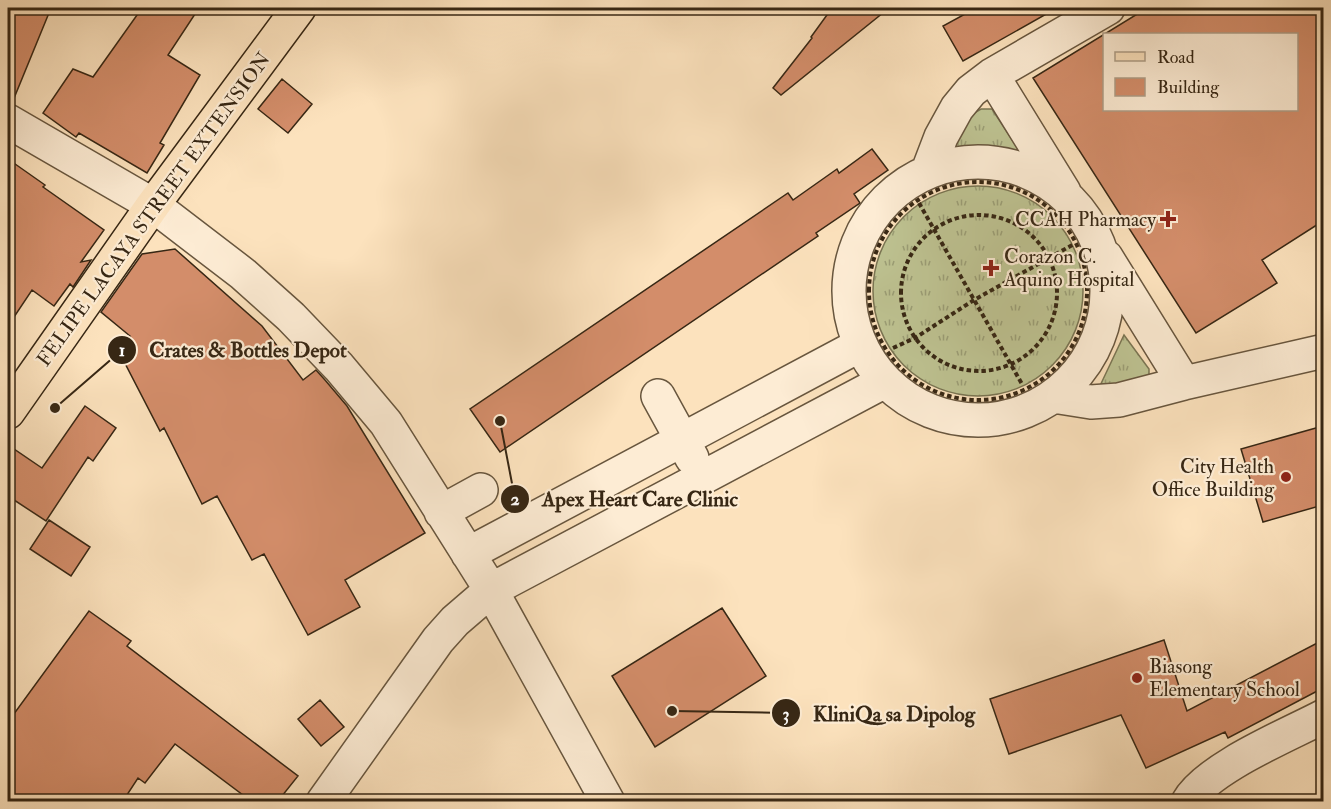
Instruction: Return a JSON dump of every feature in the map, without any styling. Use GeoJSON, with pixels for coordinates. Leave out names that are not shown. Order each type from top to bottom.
{"type":"FeatureCollection","features":[{"type":"Feature","properties":{"kind":"main road","name":"FELIPE LACAYA STREET EXTENSION"},"geometry":{"type":"LineString","coordinates":[[8,412],[153,206],[299,8]]}},
{"type":"Feature","properties":{"kind":"street"},"geometry":{"type":"LineString","coordinates":[[923,186],[941,137],[957,108],[971,91],[992,75],[1107,8]]}},
{"type":"Feature","properties":{"kind":"street"},"geometry":{"type":"LineString","coordinates":[[992,75],[1070,201],[1086,220],[1087,243],[1184,383]]}},
{"type":"Feature","properties":{"kind":"street"},"geometry":{"type":"LineString","coordinates":[[8,121],[153,206],[243,274],[291,317],[339,367],[386,423],[491,590],[608,801]]}},
{"type":"Feature","properties":{"kind":"street"},"geometry":{"type":"LineString","coordinates":[[1039,393],[1034,408],[1012,416],[989,420],[967,420],[944,416],[922,408],[903,396],[854,329],[842,298],[857,244],[868,221],[885,200],[905,184],[923,186],[953,164],[978,162],[1004,165],[1028,172],[1050,185],[1070,201]]}},
{"type":"Feature","properties":{"kind":"street"},"geometry":{"type":"LineString","coordinates":[[1039,393],[1072,380],[1088,361],[1101,331],[1107,291],[1105,266],[1087,243]]}},
{"type":"Feature","properties":{"kind":"street"},"geometry":{"type":"LineString","coordinates":[[1184,383],[1323,329]]}},
{"type":"Feature","properties":{"kind":"street"},"geometry":{"type":"LineString","coordinates":[[1039,393],[1091,402],[1119,400],[1323,351]]}},
{"type":"Feature","properties":{"kind":"street"},"geometry":{"type":"LineString","coordinates":[[468,554],[682,440],[877,359]]}},
{"type":"Feature","properties":{"kind":"street"},"geometry":{"type":"LineString","coordinates":[[323,801],[438,640],[455,621],[491,590],[703,478],[877,359]]}},
{"type":"Feature","properties":{"kind":"street"},"geometry":{"type":"LineString","coordinates":[[658,396],[703,478]]}},
{"type":"Feature","properties":{"kind":"street"},"geometry":{"type":"LineString","coordinates":[[441,512],[481,490]]}},
{"type":"Feature","properties":{"kind":"street"},"geometry":{"type":"LineString","coordinates":[[1188,801],[1218,771],[1323,716]]}},
{"type":"Feature","properties":{"kind":"path"},"geometry":{"type":"LineString","coordinates":[[923,186],[935,191],[952,185],[972,182],[1009,186],[1043,203],[1087,243]]}},
{"type":"Feature","properties":{"kind":"path"},"geometry":{"type":"LineString","coordinates":[[923,186],[934,229],[1010,365],[1039,393]]}},
{"type":"Feature","properties":{"kind":"path"},"geometry":{"type":"LineString","coordinates":[[877,359],[876,330],[870,305],[869,278],[873,260],[890,226],[923,186]]}},
{"type":"Feature","properties":{"kind":"path"},"geometry":{"type":"LineString","coordinates":[[971,215],[996,217],[1019,226],[1038,242],[1048,259],[1057,290],[1054,315],[1043,339],[1024,357],[1010,365],[988,371],[962,370],[938,360],[927,352],[915,338],[905,320],[901,307],[901,281],[909,256],[926,235],[959,218],[971,215]]}},
{"type":"Feature","properties":{"kind":"path"},"geometry":{"type":"LineString","coordinates":[[877,359],[915,338],[974,300],[1048,259],[1087,243]]}},
{"type":"Feature","properties":{"kind":"path"},"geometry":{"type":"LineString","coordinates":[[1039,393],[1048,376],[1060,364],[1079,336],[1088,303],[1085,265],[1087,243]]}},
{"type":"Feature","properties":{"kind":"path"},"geometry":{"type":"LineString","coordinates":[[877,359],[905,372],[934,391],[950,397],[985,400],[1039,393]]}},
{"type":"Feature","properties":{"kind":"green space"},"geometry":{"type":"Polygon","coordinates":[[[981,109],[992,109],[1024,158],[973,153],[947,155],[969,116],[981,109]]]}},
{"type":"Feature","properties":{"kind":"green space"},"geometry":{"type":"Polygon","coordinates":[[[968,186],[988,186],[1009,190],[1028,198],[1053,216],[1066,232],[1079,260],[1083,291],[1079,322],[1066,350],[1053,366],[1037,379],[1009,392],[988,396],[968,396],[947,392],[928,384],[911,373],[896,358],[877,322],[873,301],[873,281],[877,260],[885,241],[896,224],[911,209],[947,190],[968,186]]]}},
{"type":"Feature","properties":{"kind":"green space"},"geometry":{"type":"Polygon","coordinates":[[[1124,335],[1149,369],[1149,384],[1098,390],[1124,335]]]}},
{"type":"Feature","properties":{"kind":"building"},"geometry":{"type":"Polygon","coordinates":[[[8,8],[51,8],[12,103],[8,102],[8,8]]]}},
{"type":"Feature","properties":{"kind":"building"},"geometry":{"type":"Polygon","coordinates":[[[142,8],[199,8],[168,55],[200,75],[160,143],[164,145],[147,173],[79,133],[76,137],[43,113],[73,69],[93,77],[142,8]]]}},
{"type":"Feature","properties":{"kind":"building"},"geometry":{"type":"Polygon","coordinates":[[[832,8],[889,8],[781,95],[773,88],[832,8]]]}},
{"type":"Feature","properties":{"kind":"building"},"geometry":{"type":"Polygon","coordinates":[[[976,8],[1057,8],[963,61],[943,26],[976,8]]]}},
{"type":"Feature","properties":{"kind":"building","name":"Corazon C. Aquino Hospital"},"geometry":{"type":"Polygon","coordinates":[[[1147,8],[1314,8],[1323,22],[1323,221],[1262,260],[1277,283],[1196,333],[1033,78],[1103,35],[1103,111],[1298,111],[1298,33],[1107,33],[1147,8]]]}},
{"type":"Feature","properties":{"kind":"building"},"geometry":{"type":"Polygon","coordinates":[[[282,79],[312,104],[288,133],[258,109],[282,79]]]}},
{"type":"Feature","properties":{"kind":"building"},"geometry":{"type":"Polygon","coordinates":[[[872,149],[888,170],[854,194],[860,203],[816,233],[818,236],[500,452],[470,409],[788,193],[793,200],[837,169],[839,173],[872,149]]]}},
{"type":"Feature","properties":{"kind":"building"},"geometry":{"type":"Polygon","coordinates":[[[8,159],[104,230],[81,262],[91,260],[73,287],[70,284],[54,306],[32,290],[8,326],[8,159]]]}},
{"type":"Feature","properties":{"kind":"building"},"geometry":{"type":"Polygon","coordinates":[[[175,249],[262,326],[303,380],[316,370],[325,380],[347,406],[425,533],[345,580],[360,607],[308,635],[264,554],[252,560],[217,496],[202,504],[164,428],[160,431],[115,344],[130,336],[101,312],[142,254],[175,249]]]}},
{"type":"Feature","properties":{"kind":"building"},"geometry":{"type":"Polygon","coordinates":[[[85,406],[116,428],[93,461],[88,457],[46,521],[8,496],[8,445],[42,468],[85,406]]]}},
{"type":"Feature","properties":{"kind":"building","name":"City Health Office Building"},"geometry":{"type":"Polygon","coordinates":[[[1323,426],[1323,505],[1263,522],[1241,449],[1323,426]]]}},
{"type":"Feature","properties":{"kind":"building"},"geometry":{"type":"Polygon","coordinates":[[[49,520],[90,547],[71,576],[30,549],[49,520]]]}},
{"type":"Feature","properties":{"kind":"building"},"geometry":{"type":"Polygon","coordinates":[[[722,608],[766,676],[655,747],[612,676],[722,608]]]}},
{"type":"Feature","properties":{"kind":"building"},"geometry":{"type":"Polygon","coordinates":[[[89,611],[131,641],[127,646],[298,776],[278,801],[251,801],[175,744],[145,783],[138,778],[123,801],[8,801],[8,722],[89,611]]]}},
{"type":"Feature","properties":{"kind":"building"},"geometry":{"type":"Polygon","coordinates":[[[1164,640],[1187,711],[1323,640],[1323,688],[1228,738],[1225,732],[1146,768],[1121,715],[1009,754],[990,699],[1164,640]]]}},
{"type":"Feature","properties":{"kind":"building"},"geometry":{"type":"Polygon","coordinates":[[[320,700],[344,727],[321,746],[298,719],[320,700]]]}},
{"type":"Feature","properties":{"kind":"place","name":"CCAH Pharmacy"},"geometry":{"type":"Point","coordinates":[1168,219]}},
{"type":"Feature","properties":{"kind":"place","name":"Corazon C. Aquino Hospital"},"geometry":{"type":"Point","coordinates":[991,268]}},
{"type":"Feature","properties":{"kind":"place","name":"Crates & Bottles Depot"},"geometry":{"type":"Point","coordinates":[55,408]}},
{"type":"Feature","properties":{"kind":"place","name":"Apex Heart Care Clinic"},"geometry":{"type":"Point","coordinates":[500,421]}},
{"type":"Feature","properties":{"kind":"place","name":"City Health Office Building"},"geometry":{"type":"Point","coordinates":[1286,477]}},
{"type":"Feature","properties":{"kind":"place","name":"Biasong Elementary School"},"geometry":{"type":"Point","coordinates":[1137,678]}},
{"type":"Feature","properties":{"kind":"place","name":"KliniQa sa Dipolog"},"geometry":{"type":"Point","coordinates":[672,711]}}]}
